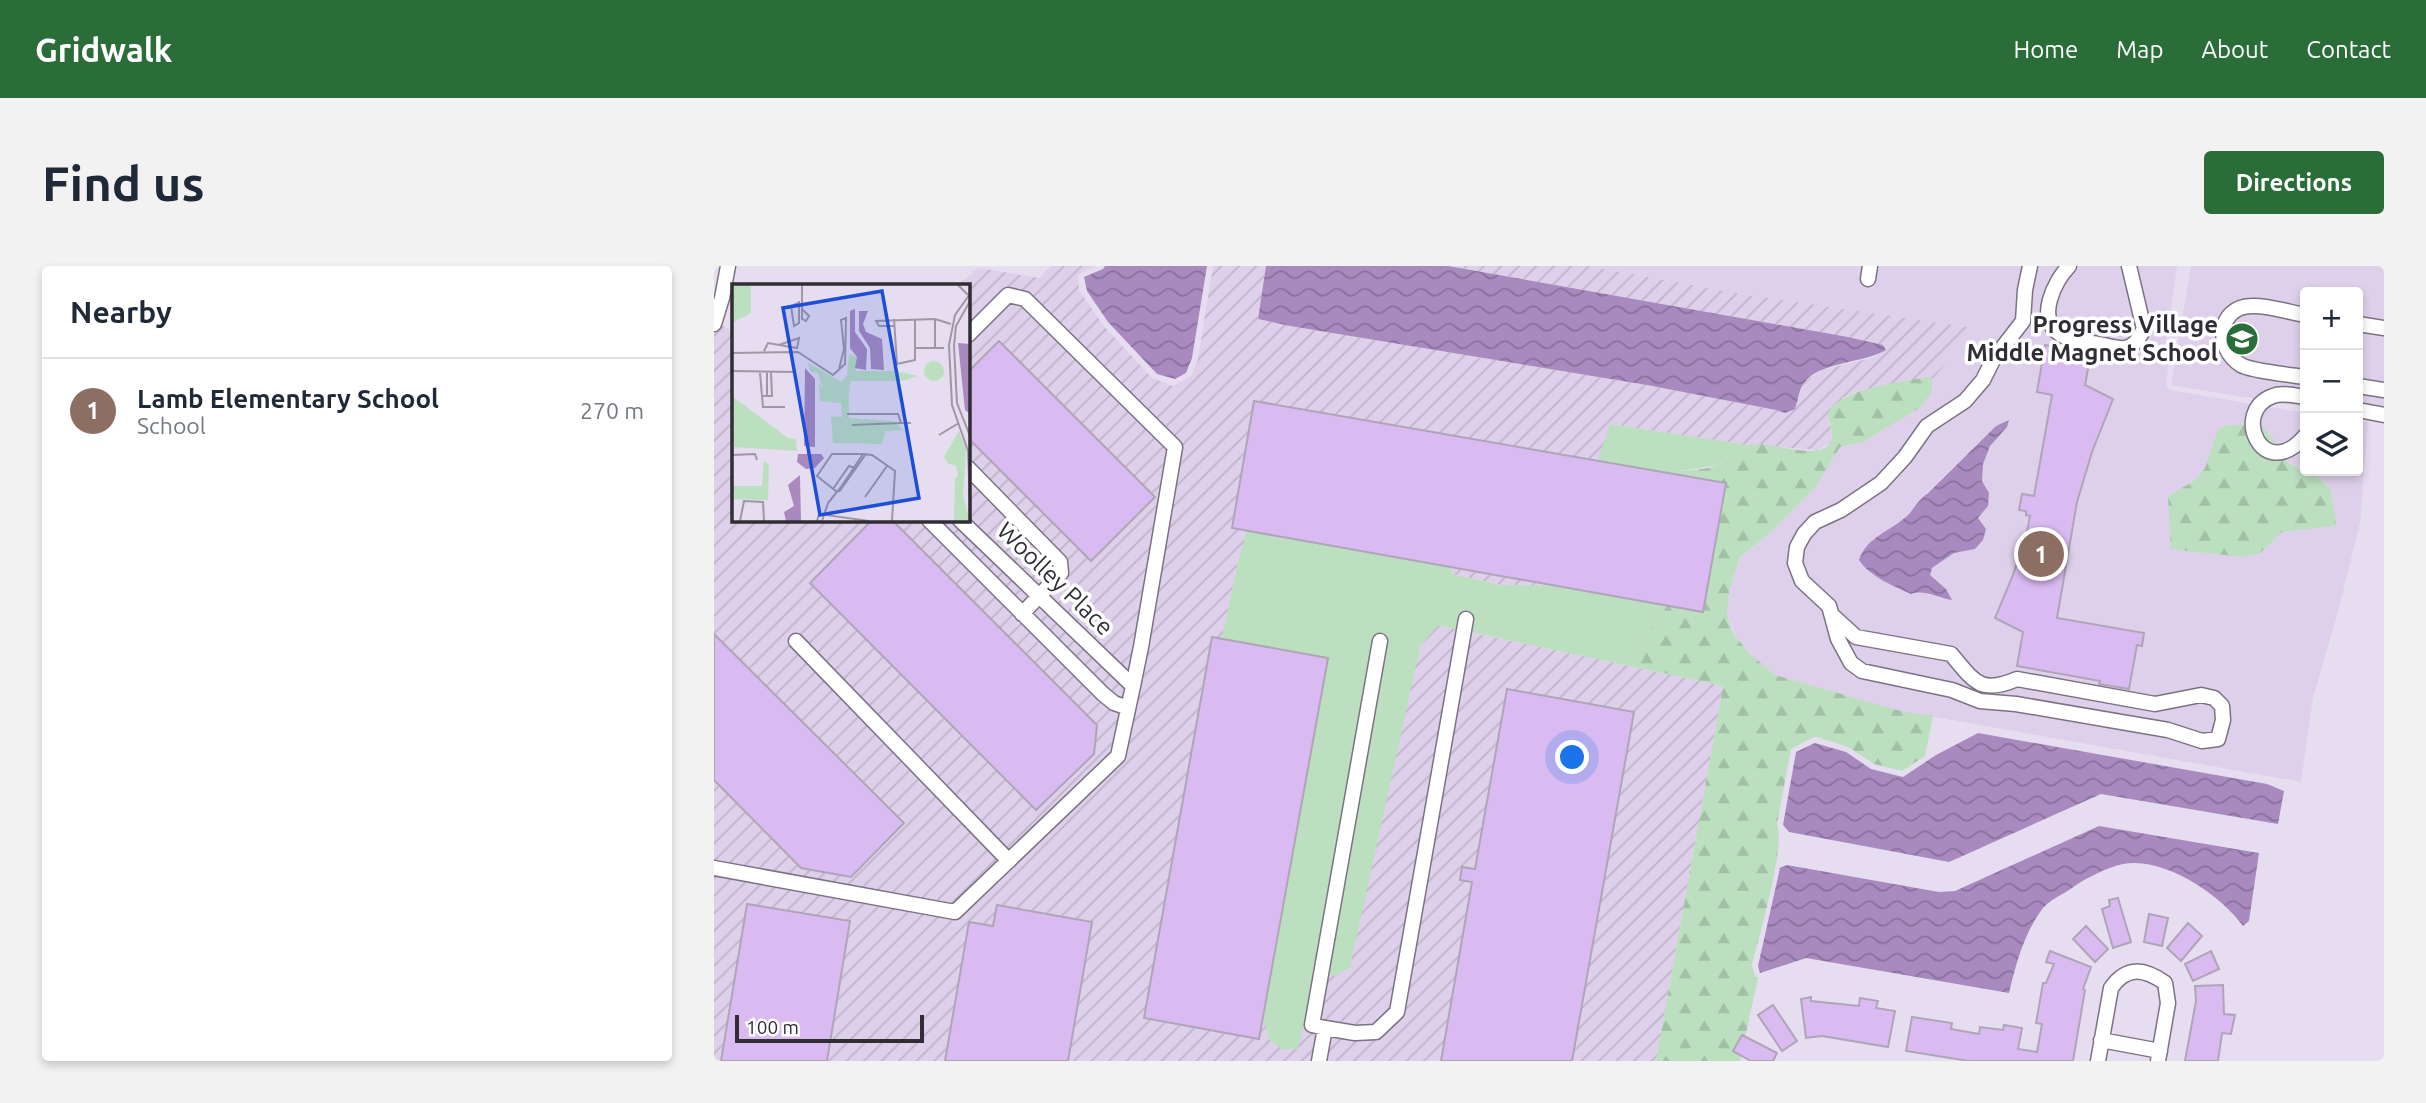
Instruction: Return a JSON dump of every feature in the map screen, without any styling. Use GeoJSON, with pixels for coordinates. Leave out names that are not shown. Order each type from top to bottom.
{"type":"FeatureCollection","features":[{"type":"Feature","properties":{"kind":"street"},"geometry":{"type":"LineString","coordinates":[[714,324],[723,298],[728,266]]}},
{"type":"Feature","properties":{"kind":"street"},"geometry":{"type":"LineString","coordinates":[[1833,616],[1856,637],[1951,653],[1971,679],[1981,686],[1999,686],[2017,679],[2155,704],[2201,695],[2214,698],[2222,706],[2223,720],[2218,738],[2203,741],[2168,730],[2016,704],[1980,701],[1952,690],[1862,671],[1851,663],[1838,639],[1829,606],[1802,581],[1795,563],[1797,547],[1804,534],[1815,523],[1841,510],[1881,483],[1905,457],[1927,426],[1965,401],[1977,387],[2004,343],[2023,321],[2025,290],[2031,266]]}},
{"type":"Feature","properties":{"kind":"street"},"geometry":{"type":"LineString","coordinates":[[2069,266],[2054,287],[2049,321],[2058,334],[2125,349],[2134,345],[2144,330],[2129,266]]}},
{"type":"Feature","properties":{"kind":"street"},"geometry":{"type":"LineString","coordinates":[[714,868],[956,912],[1118,756],[1175,447],[1024,299],[1008,295],[970,333]]}},
{"type":"Feature","properties":{"kind":"street"},"geometry":{"type":"LineString","coordinates":[[2300,314],[2250,305],[2236,310],[2225,321],[2222,338],[2227,352],[2242,366],[2300,376]]}},
{"type":"Feature","properties":{"kind":"street"},"geometry":{"type":"LineString","coordinates":[[2363,325],[2384,328]]}},
{"type":"Feature","properties":{"kind":"street"},"geometry":{"type":"LineString","coordinates":[[2363,391],[2384,390]]}},
{"type":"Feature","properties":{"kind":"street"},"geometry":{"type":"LineString","coordinates":[[2300,396],[2276,394],[2265,399],[2252,415],[2252,425],[2259,445],[2271,453],[2285,453],[2300,440]]}},
{"type":"Feature","properties":{"kind":"street"},"geometry":{"type":"LineString","coordinates":[[2363,411],[2384,415]]}},
{"type":"Feature","properties":{"kind":"street"},"geometry":{"type":"LineString","coordinates":[[970,470],[1060,562],[1061,573],[1022,614]]}},
{"type":"Feature","properties":{"kind":"street"},"geometry":{"type":"LineString","coordinates":[[931,522],[1103,694],[1114,703],[1128,708]]}},
{"type":"Feature","properties":{"kind":"street","name":"Woolley Place"},"geometry":{"type":"LineString","coordinates":[[962,522],[1133,686]]}},
{"type":"Feature","properties":{"kind":"street"},"geometry":{"type":"LineString","coordinates":[[1380,641],[1312,1026],[1355,1033],[1376,1032],[1396,1012],[1466,619]]}},
{"type":"Feature","properties":{"kind":"street"},"geometry":{"type":"LineString","coordinates":[[796,641],[1009,861]]}},
{"type":"Feature","properties":{"kind":"street"},"geometry":{"type":"LineString","coordinates":[[2098,1061],[2101,1040],[2111,988],[2118,978],[2133,971],[2152,974],[2165,984],[2168,1003],[2159,1056],[2101,1040]]}},
{"type":"Feature","properties":{"kind":"street"},"geometry":{"type":"LineString","coordinates":[[1319,1061],[1325,1028]]}},
{"type":"Feature","properties":{"kind":"shaded area"},"geometry":{"type":"Polygon","coordinates":[[[1051,266],[1095,266],[1078,275],[1079,290],[1103,325],[1152,378],[1173,386],[1191,376],[1198,359],[1213,266],[1266,266],[1258,319],[1647,385],[1777,410],[1795,409],[1804,382],[1822,370],[1875,357],[1886,349],[1882,345],[1848,337],[1448,266],[1587,266],[1747,295],[1974,328],[1932,380],[1932,377],[1862,390],[1843,397],[1828,417],[1832,433],[1830,443],[1817,450],[1749,445],[1610,424],[1569,586],[1502,585],[1452,574],[1450,554],[1238,562],[1191,787],[1282,894],[1264,1019],[1297,1048],[1420,647],[1437,625],[1723,686],[1656,1061],[714,1061],[714,322],[732,331],[732,522],[953,522],[1117,679],[1127,670],[970,519],[970,284],[959,284],[978,268],[1039,278],[1051,266]]]}},
{"type":"Feature","properties":{"kind":"shaded area"},"geometry":{"type":"Polygon","coordinates":[[[1587,266],[2177,266],[2164,359],[2169,361],[2166,387],[2170,390],[2300,412],[2300,468],[2283,460],[2276,443],[2224,426],[2217,431],[2205,468],[2194,481],[2168,496],[2260,553],[2282,532],[2335,526],[2331,490],[2315,476],[2363,476],[2363,422],[2368,422],[2360,523],[2313,698],[2301,782],[1901,711],[1775,675],[1737,639],[1727,614],[1729,592],[1740,558],[1768,535],[1814,489],[1840,447],[1863,442],[1921,407],[1932,391],[1932,380],[1973,328],[1747,295],[1587,266]],[[1996,426],[1923,496],[1908,515],[1869,543],[1872,574],[1899,588],[1920,591],[1942,599],[1940,584],[1930,575],[1932,568],[1954,553],[1975,549],[1983,524],[1978,519],[1988,506],[1982,482],[1982,464],[1993,441],[1996,426]]]}},
{"type":"Feature","properties":{"kind":"shaded area","name":"Progress Village Middle Magnet School"},"geometry":{"type":"Polygon","coordinates":[[[2191,266],[2384,266],[2384,419],[2363,416],[2363,287],[2300,287],[2300,406],[2171,385],[2191,266]]]}},
{"type":"Feature","properties":{"kind":"green space"},"geometry":{"type":"Polygon","coordinates":[[[1932,376],[1932,391],[1921,407],[1863,442],[1840,447],[1814,489],[1768,535],[1740,557],[1729,592],[1727,614],[1733,633],[1749,653],[1775,675],[1901,711],[1933,716],[1925,756],[1902,771],[1874,764],[1848,747],[1817,737],[1791,749],[1777,824],[1779,835],[1775,871],[1752,965],[1758,978],[1740,1061],[1656,1061],[1723,686],[1625,665],[1677,592],[1674,472],[1717,465],[1750,445],[1814,451],[1823,449],[1829,444],[1832,433],[1828,412],[1836,403],[1860,391],[1932,376]]]}},
{"type":"Feature","properties":{"kind":"green space"},"geometry":{"type":"Polygon","coordinates":[[[1610,424],[1749,445],[1717,465],[1674,472],[1677,592],[1625,665],[1438,625],[1420,647],[1350,967],[1336,976],[1326,975],[1312,992],[1298,1049],[1283,1049],[1269,1040],[1264,1019],[1282,894],[1191,787],[1238,562],[1264,470],[1450,555],[1452,574],[1502,585],[1568,586],[1580,511],[1610,424]]]}},
{"type":"Feature","properties":{"kind":"green space"},"geometry":{"type":"Polygon","coordinates":[[[2224,426],[2262,426],[2276,443],[2283,460],[2300,468],[2300,476],[2315,476],[2331,490],[2336,526],[2282,532],[2260,553],[2243,557],[2171,549],[2168,496],[2194,481],[2205,468],[2217,431],[2224,426]]]}},
{"type":"Feature","properties":{"kind":"water"},"geometry":{"type":"Polygon","coordinates":[[[1105,266],[1207,266],[1192,358],[1186,373],[1175,379],[1157,374],[1108,322],[1087,291],[1084,277],[1105,266]]]}},
{"type":"Feature","properties":{"kind":"water"},"geometry":{"type":"Polygon","coordinates":[[[1266,266],[1448,266],[1848,337],[1883,345],[1886,350],[1811,376],[1802,386],[1795,409],[1785,413],[1647,385],[1258,319],[1266,266]]]}},
{"type":"Feature","properties":{"kind":"water"},"geometry":{"type":"Polygon","coordinates":[[[2009,420],[2007,427],[1990,446],[1983,464],[1982,481],[1989,493],[1988,506],[1978,518],[1986,529],[1983,540],[1975,549],[1954,553],[1932,568],[1930,575],[1946,589],[1952,600],[1926,593],[1911,594],[1869,571],[1859,560],[1868,545],[1909,514],[1996,426],[2009,420]]]}},
{"type":"Feature","properties":{"kind":"water"},"geometry":{"type":"Polygon","coordinates":[[[1978,733],[2267,784],[2284,791],[2278,824],[2101,794],[1949,862],[1789,832],[1783,825],[1796,752],[1815,743],[1846,752],[1871,769],[1903,777],[1936,755],[1978,733]]]}},
{"type":"Feature","properties":{"kind":"water"},"geometry":{"type":"Polygon","coordinates":[[[2099,826],[2259,853],[2249,921],[2243,926],[2221,902],[2190,880],[2173,872],[2139,863],[2123,864],[2088,878],[2043,908],[2026,938],[2009,993],[1806,958],[1760,973],[1758,966],[1780,868],[1787,865],[1939,892],[1955,891],[2099,826]]]}},
{"type":"Feature","properties":{"kind":"building"},"geometry":{"type":"Polygon","coordinates":[[[999,341],[1155,497],[1091,561],[970,440],[970,370],[999,341]]]}},
{"type":"Feature","properties":{"kind":"building"},"geometry":{"type":"Polygon","coordinates":[[[2045,345],[2091,353],[2085,385],[2113,399],[2092,452],[2077,502],[2057,618],[2144,633],[2142,646],[2137,645],[2129,689],[2017,666],[2023,632],[1995,618],[2013,575],[2028,527],[2030,516],[2026,515],[2026,511],[2019,510],[2022,494],[2034,496],[2052,395],[2037,392],[2045,345]]]}},
{"type":"Feature","properties":{"kind":"building"},"geometry":{"type":"Polygon","coordinates":[[[1254,401],[1726,483],[1703,612],[1232,528],[1254,401]]]}},
{"type":"Feature","properties":{"kind":"building"},"geometry":{"type":"Polygon","coordinates":[[[870,522],[894,522],[1097,725],[1094,754],[1036,810],[810,583],[870,522]]]}},
{"type":"Feature","properties":{"kind":"building"},"geometry":{"type":"Polygon","coordinates":[[[714,634],[904,823],[851,877],[801,868],[714,780],[714,634]]]}},
{"type":"Feature","properties":{"kind":"building"},"geometry":{"type":"Polygon","coordinates":[[[1212,637],[1328,658],[1259,1039],[1144,1018],[1212,637]]]}},
{"type":"Feature","properties":{"kind":"building"},"geometry":{"type":"Polygon","coordinates":[[[1507,689],[1634,712],[1572,1061],[1441,1061],[1472,882],[1460,880],[1462,867],[1475,869],[1507,689]]]}},
{"type":"Feature","properties":{"kind":"building"},"geometry":{"type":"Polygon","coordinates":[[[2118,898],[2131,942],[2113,948],[2102,909],[2110,906],[2109,900],[2118,898]]]}},
{"type":"Feature","properties":{"kind":"building"},"geometry":{"type":"Polygon","coordinates":[[[747,904],[850,921],[827,1061],[721,1061],[747,904]]]}},
{"type":"Feature","properties":{"kind":"building"},"geometry":{"type":"Polygon","coordinates":[[[997,905],[1092,922],[1068,1061],[945,1061],[969,922],[993,926],[997,905]]]}},
{"type":"Feature","properties":{"kind":"building"},"geometry":{"type":"Polygon","coordinates":[[[2149,914],[2168,918],[2162,946],[2144,942],[2149,914]]]}},
{"type":"Feature","properties":{"kind":"building"},"geometry":{"type":"Polygon","coordinates":[[[2188,923],[2202,936],[2181,961],[2167,948],[2188,923]]]}},
{"type":"Feature","properties":{"kind":"building"},"geometry":{"type":"Polygon","coordinates":[[[2086,926],[2108,949],[2095,962],[2073,939],[2086,926]]]}},
{"type":"Feature","properties":{"kind":"building"},"geometry":{"type":"Polygon","coordinates":[[[2050,951],[2091,967],[2083,989],[2085,990],[2073,1061],[1969,1061],[1906,1051],[1912,1017],[1952,1023],[1951,1029],[1979,1034],[1980,1027],[2003,1030],[2004,1025],[2022,1028],[2018,1049],[2037,1052],[2042,1024],[2036,1023],[2043,983],[2046,983],[2054,964],[2046,962],[2050,951]]]}},
{"type":"Feature","properties":{"kind":"building"},"geometry":{"type":"Polygon","coordinates":[[[2211,951],[2219,969],[2193,981],[2185,964],[2211,951]]]}},
{"type":"Feature","properties":{"kind":"building"},"geometry":{"type":"Polygon","coordinates":[[[2223,985],[2224,1014],[2235,1015],[2231,1034],[2222,1033],[2218,1061],[2185,1061],[2196,1001],[2195,986],[2223,985]]]}},
{"type":"Feature","properties":{"kind":"building"},"geometry":{"type":"Polygon","coordinates":[[[1811,997],[1811,1001],[1859,1006],[1860,998],[1878,1001],[1876,1008],[1895,1011],[1888,1047],[1822,1036],[1806,1038],[1801,999],[1811,997]]]}},
{"type":"Feature","properties":{"kind":"building"},"geometry":{"type":"Polygon","coordinates":[[[1773,1005],[1797,1041],[1782,1051],[1758,1015],[1773,1005]]]}},
{"type":"Feature","properties":{"kind":"building"},"geometry":{"type":"Polygon","coordinates":[[[1742,1035],[1777,1053],[1773,1061],[1751,1061],[1733,1051],[1742,1035]]]}},
{"type":"Feature","properties":{"kind":"place","name":"Progress Village Middle Magnet School"},"geometry":{"type":"Point","coordinates":[2242,339]}},
{"type":"Feature","properties":{"kind":"place","name":"Lamb Elementary School"},"geometry":{"type":"Point","coordinates":[2041,554]}}]}
